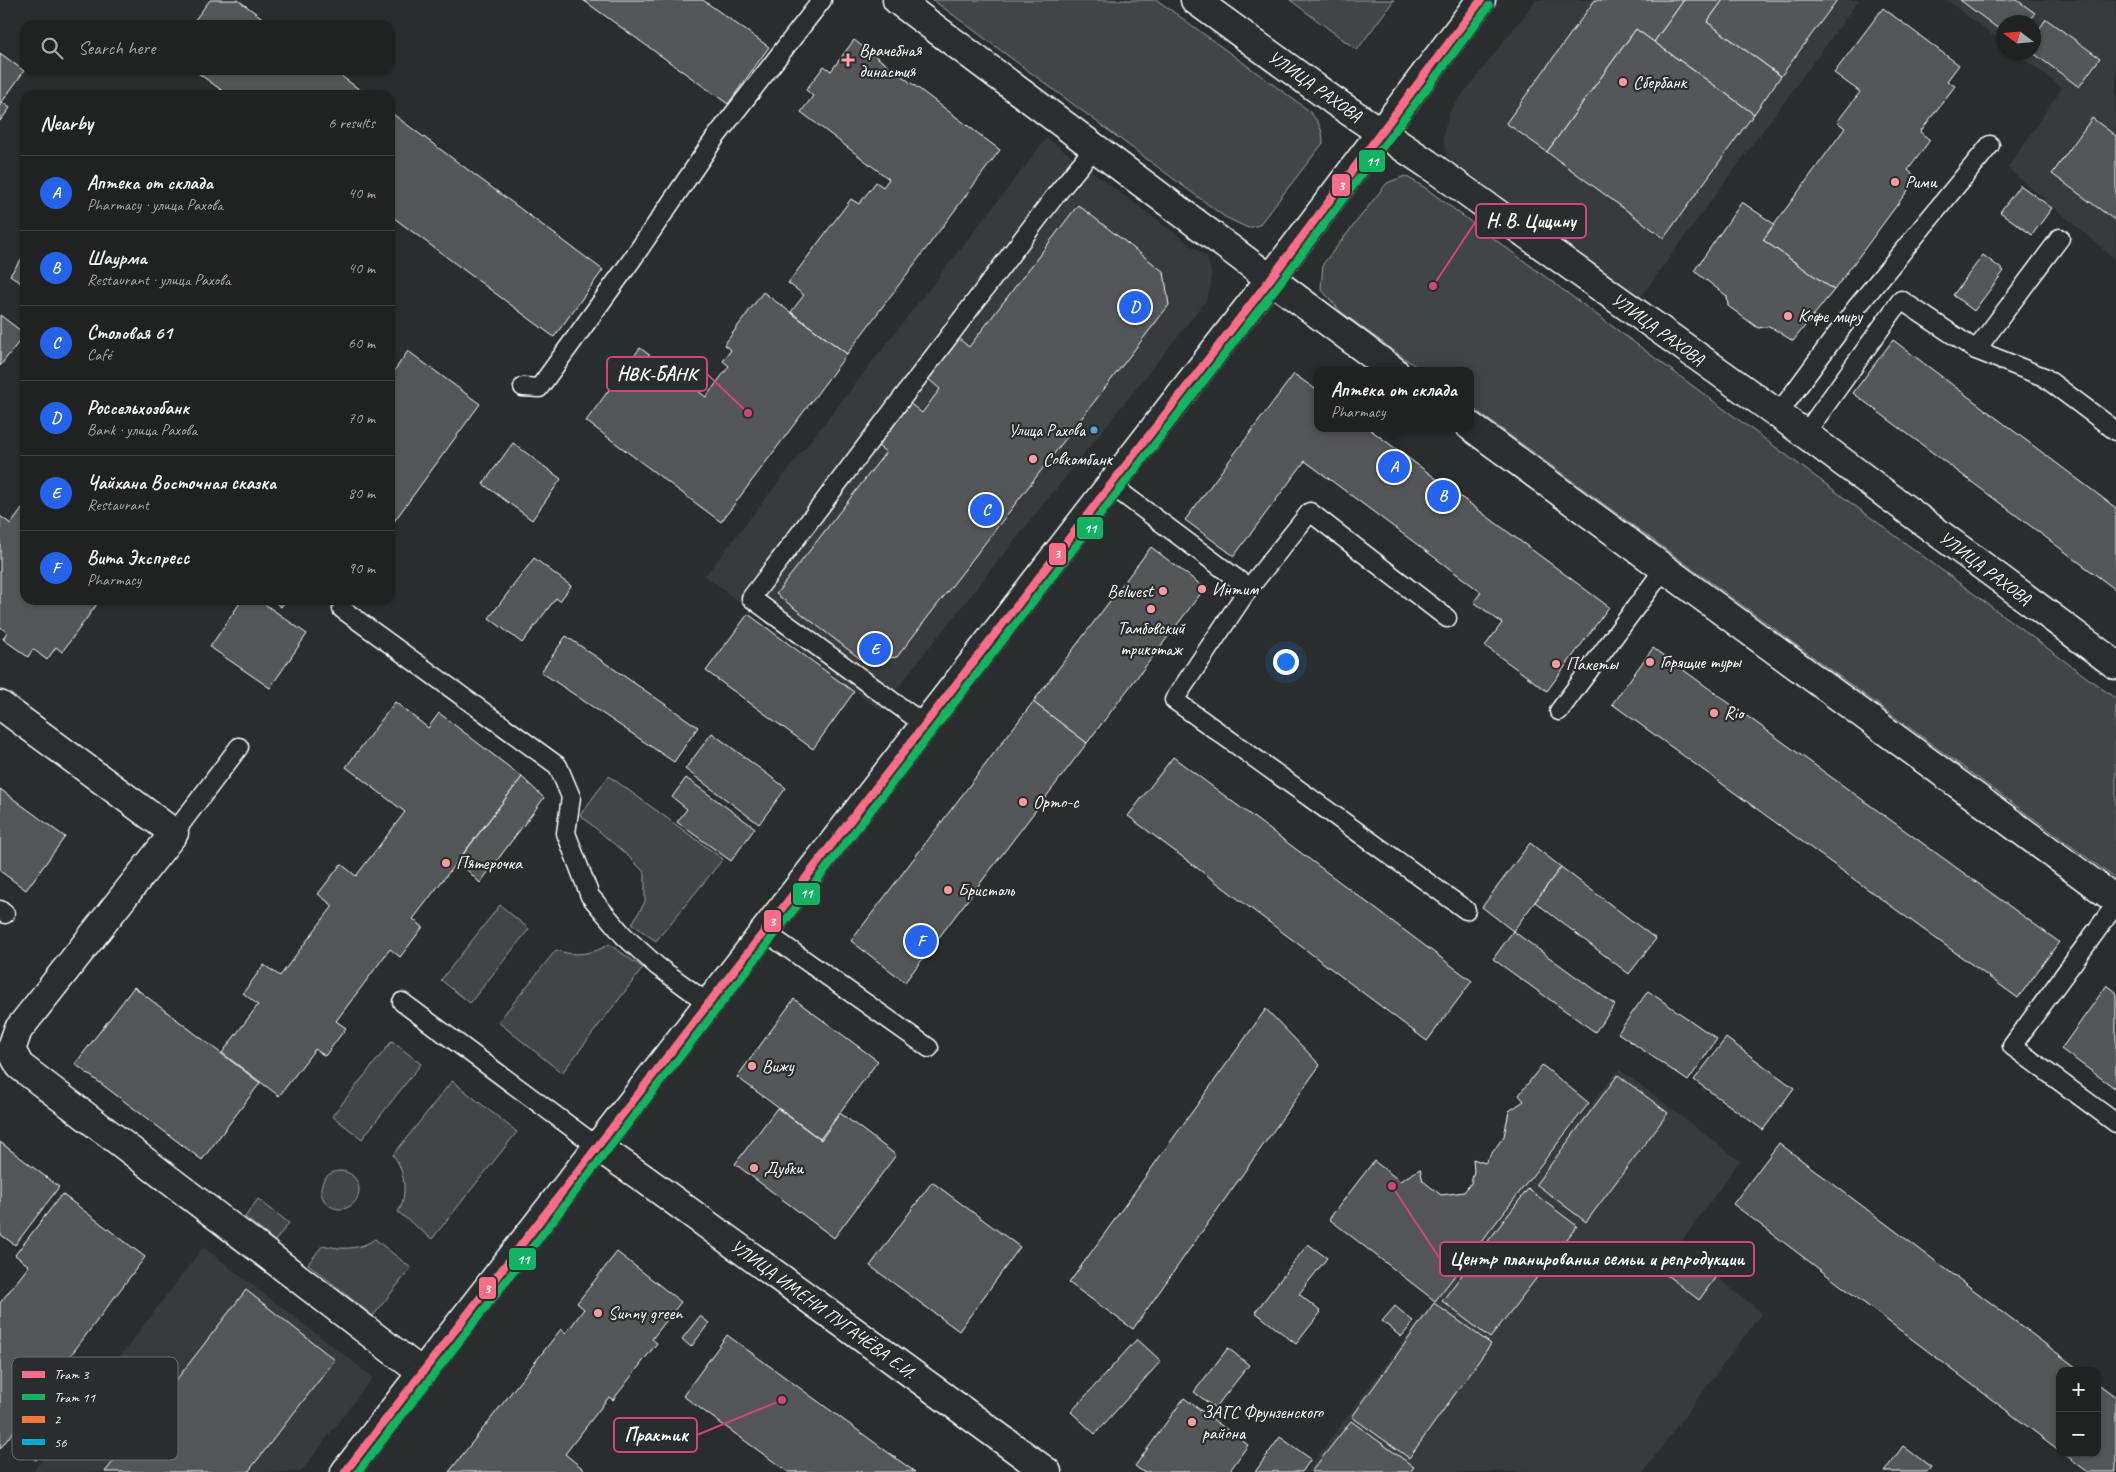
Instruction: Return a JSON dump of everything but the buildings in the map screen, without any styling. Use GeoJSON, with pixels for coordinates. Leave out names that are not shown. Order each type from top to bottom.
{"type":"FeatureCollection","features":[{"type":"Feature","properties":{"kind":"street"},"geometry":{"type":"LineString","coordinates":[[897,0],[1389,367]]}},
{"type":"Feature","properties":{"kind":"street","name":"УЛИЦА РАХОВА"},"geometry":{"type":"LineString","coordinates":[[1195,0],[1778,414],[2116,665]]}},
{"type":"Feature","properties":{"kind":"street"},"geometry":{"type":"LineString","coordinates":[[345,1472],[1271,278],[1481,0]]}},
{"type":"Feature","properties":{"kind":"street"},"geometry":{"type":"LineString","coordinates":[[1474,429],[2116,900]]}},
{"type":"Feature","properties":{"kind":"street"},"geometry":{"type":"LineString","coordinates":[[0,705],[174,833],[18,1030],[11,1050],[20,1066],[421,1372]]}},
{"type":"Feature","properties":{"kind":"street","name":"УЛИЦА ИМЕНИ ПУГАЧЁВА Е.И."},"geometry":{"type":"LineString","coordinates":[[598,1147],[1047,1472]]}},
{"type":"Feature","properties":{"kind":"lane"},"geometry":{"type":"LineString","coordinates":[[523,387],[539,388],[631,261],[715,138],[822,0]]}},
{"type":"Feature","properties":{"kind":"lane"},"geometry":{"type":"LineString","coordinates":[[1778,414],[1856,308],[1990,145]]}},
{"type":"Feature","properties":{"kind":"lane"},"geometry":{"type":"LineString","coordinates":[[925,725],[751,598],[1037,220],[1095,147]]}},
{"type":"Feature","properties":{"kind":"lane"},"geometry":{"type":"LineString","coordinates":[[1976,350],[2060,238]]}},
{"type":"Feature","properties":{"kind":"lane"},"geometry":{"type":"LineString","coordinates":[[1805,434],[1901,300],[1976,350],[2044,377],[2116,431]]}},
{"type":"Feature","properties":{"kind":"lane"},"geometry":{"type":"LineString","coordinates":[[1111,485],[1249,588]]}},
{"type":"Feature","properties":{"kind":"lane"},"geometry":{"type":"LineString","coordinates":[[1447,618],[1310,512],[1249,588],[1174,700],[1466,910]]}},
{"type":"Feature","properties":{"kind":"lane"},"geometry":{"type":"LineString","coordinates":[[1559,711],[1664,569]]}},
{"type":"Feature","properties":{"kind":"lane"},"geometry":{"type":"LineString","coordinates":[[342,608],[558,766],[571,797],[566,833],[590,896],[624,936],[644,954],[709,1004]]}},
{"type":"Feature","properties":{"kind":"lane"},"geometry":{"type":"LineString","coordinates":[[174,833],[239,747]]}},
{"type":"Feature","properties":{"kind":"lane"},"geometry":{"type":"LineString","coordinates":[[2116,904],[2012,1046],[2116,1123]]}},
{"type":"Feature","properties":{"kind":"lane"},"geometry":{"type":"LineString","coordinates":[[765,932],[929,1048]]}},
{"type":"Feature","properties":{"kind":"lane"},"geometry":{"type":"LineString","coordinates":[[402,1002],[598,1147]]}},
{"type":"Feature","properties":{"kind":"shaded area"},"geometry":{"type":"Polygon","coordinates":[[[933,0],[1157,0],[1308,110],[1319,125],[1323,143],[1259,225],[1248,228],[1225,217],[933,0]]]}},
{"type":"Feature","properties":{"kind":"shaded area"},"geometry":{"type":"Polygon","coordinates":[[[1290,0],[1394,0],[1357,50],[1290,0]]]}},
{"type":"Feature","properties":{"kind":"shaded area"},"geometry":{"type":"Polygon","coordinates":[[[1536,0],[1859,0],[1640,298],[1447,157],[1443,137],[1449,112],[1536,0]]]}},
{"type":"Feature","properties":{"kind":"shaded area"},"geometry":{"type":"Polygon","coordinates":[[[1946,0],[2116,0],[2116,260],[2007,168],[2062,88],[2025,60],[2041,60],[2041,15],[1996,15],[1996,38],[1946,0]]]}},
{"type":"Feature","properties":{"kind":"shaded area"},"geometry":{"type":"Polygon","coordinates":[[[1047,138],[1207,257],[1211,271],[1211,286],[1206,300],[912,669],[881,711],[705,576],[1047,138]]]}},
{"type":"Feature","properties":{"kind":"shaded area"},"geometry":{"type":"Polygon","coordinates":[[[1405,176],[1424,187],[2116,699],[2116,879],[1474,409],[1474,367],[1417,367],[1341,312],[1321,289],[1323,264],[1387,183],[1405,176]]]}},
{"type":"Feature","properties":{"kind":"shaded area"},"geometry":{"type":"Polygon","coordinates":[[[609,776],[723,859],[656,941],[632,924],[645,902],[645,873],[580,815],[609,776]]]}},
{"type":"Feature","properties":{"kind":"shaded area"},"geometry":{"type":"Polygon","coordinates":[[[500,905],[529,929],[470,1003],[441,980],[500,905]]]}},
{"type":"Feature","properties":{"kind":"shaded area"},"geometry":{"type":"Polygon","coordinates":[[[609,944],[643,968],[562,1073],[498,1022],[556,950],[577,954],[591,952],[609,944]]]}},
{"type":"Feature","properties":{"kind":"shaded area"},"geometry":{"type":"Polygon","coordinates":[[[392,1041],[421,1064],[362,1139],[332,1116],[392,1041]]]}},
{"type":"Feature","properties":{"kind":"shaded area"},"geometry":{"type":"Polygon","coordinates":[[[1619,1069],[1740,1161],[1678,1246],[1762,1313],[1643,1472],[1306,1472],[1417,1323],[1619,1069]]]}},
{"type":"Feature","properties":{"kind":"shaded area"},"geometry":{"type":"Polygon","coordinates":[[[452,1081],[517,1132],[432,1239],[398,1212],[403,1199],[404,1183],[400,1168],[393,1155],[452,1081]]]}},
{"type":"Feature","properties":{"kind":"shaded area"},"geometry":{"type":"Polygon","coordinates":[[[340,1171],[354,1176],[359,1190],[354,1204],[340,1209],[326,1204],[321,1190],[326,1176],[340,1171]]]}},
{"type":"Feature","properties":{"kind":"shaded area"},"geometry":{"type":"Polygon","coordinates":[[[258,1199],[289,1223],[275,1241],[245,1217],[258,1199]]]}},
{"type":"Feature","properties":{"kind":"shaded area"},"geometry":{"type":"Polygon","coordinates":[[[375,1239],[411,1268],[373,1316],[308,1264],[323,1245],[336,1248],[350,1248],[369,1243],[375,1239]]]}},
{"type":"Feature","properties":{"kind":"shaded area"},"geometry":{"type":"Polygon","coordinates":[[[203,1247],[373,1377],[301,1472],[33,1472],[42,1460],[178,1460],[178,1357],[120,1357],[203,1247]]]}},
{"type":"Feature","properties":{"kind":"tram line","name":"3"},"geometry":{"type":"LineString","coordinates":[[345,1472],[1271,278],[1481,0]]}},
{"type":"Feature","properties":{"kind":"tram line","name":"11"},"geometry":{"type":"LineString","coordinates":[[358,1472],[1279,284],[1489,6]]}},
{"type":"Feature","properties":{"kind":"place","name":"Врачебная династия"},"geometry":{"type":"Point","coordinates":[848,60]}},
{"type":"Feature","properties":{"kind":"place","name":"Сбербанк"},"geometry":{"type":"Point","coordinates":[1623,82]}},
{"type":"Feature","properties":{"kind":"place","name":"Рими"},"geometry":{"type":"Point","coordinates":[1895,182]}},
{"type":"Feature","properties":{"kind":"place","name":"Н. В. Цицину"},"geometry":{"type":"Point","coordinates":[1433,286]}},
{"type":"Feature","properties":{"kind":"place","name":"Россельхозбанк"},"geometry":{"type":"Point","coordinates":[1135,307]}},
{"type":"Feature","properties":{"kind":"place","name":"Кофе миру"},"geometry":{"type":"Point","coordinates":[1788,316]}},
{"type":"Feature","properties":{"kind":"place","name":"НВК-БАНК"},"geometry":{"type":"Point","coordinates":[748,413]}},
{"type":"Feature","properties":{"kind":"place","name":"Улица Рахова"},"geometry":{"type":"Point","coordinates":[1094,430]}},
{"type":"Feature","properties":{"kind":"place","name":"Совкомбанк"},"geometry":{"type":"Point","coordinates":[1033,459]}},
{"type":"Feature","properties":{"kind":"place","name":"Аптека от склада"},"geometry":{"type":"Point","coordinates":[1394,467]}},
{"type":"Feature","properties":{"kind":"place","name":"Шаурма"},"geometry":{"type":"Point","coordinates":[1443,496]}},
{"type":"Feature","properties":{"kind":"place","name":"Столовая 61"},"geometry":{"type":"Point","coordinates":[986,510]}},
{"type":"Feature","properties":{"kind":"place","name":"Интим"},"geometry":{"type":"Point","coordinates":[1202,589]}},
{"type":"Feature","properties":{"kind":"place","name":"Belwest"},"geometry":{"type":"Point","coordinates":[1163,591]}},
{"type":"Feature","properties":{"kind":"place","name":"Тамбовский трикотаж"},"geometry":{"type":"Point","coordinates":[1151,609]}},
{"type":"Feature","properties":{"kind":"place","name":"Чайхана Восточная сказка"},"geometry":{"type":"Point","coordinates":[875,649]}},
{"type":"Feature","properties":{"kind":"place","name":"Горящие туры"},"geometry":{"type":"Point","coordinates":[1650,662]}},
{"type":"Feature","properties":{"kind":"place","name":"Пакеты"},"geometry":{"type":"Point","coordinates":[1556,664]}},
{"type":"Feature","properties":{"kind":"place","name":"Rio"},"geometry":{"type":"Point","coordinates":[1714,713]}},
{"type":"Feature","properties":{"kind":"place","name":"Орто-с"},"geometry":{"type":"Point","coordinates":[1023,802]}},
{"type":"Feature","properties":{"kind":"place","name":"Пятерочка"},"geometry":{"type":"Point","coordinates":[446,863]}},
{"type":"Feature","properties":{"kind":"place","name":"Бристоль"},"geometry":{"type":"Point","coordinates":[948,890]}},
{"type":"Feature","properties":{"kind":"place","name":"Вита Экспресс"},"geometry":{"type":"Point","coordinates":[921,941]}},
{"type":"Feature","properties":{"kind":"place","name":"Вижу"},"geometry":{"type":"Point","coordinates":[752,1066]}},
{"type":"Feature","properties":{"kind":"place","name":"Дубки"},"geometry":{"type":"Point","coordinates":[754,1168]}},
{"type":"Feature","properties":{"kind":"place","name":"Центр планирования семьи и репродукции"},"geometry":{"type":"Point","coordinates":[1392,1186]}},
{"type":"Feature","properties":{"kind":"place","name":"Sunny green"},"geometry":{"type":"Point","coordinates":[598,1313]}},
{"type":"Feature","properties":{"kind":"place","name":"Практик"},"geometry":{"type":"Point","coordinates":[782,1400]}},
{"type":"Feature","properties":{"kind":"place","name":"ЗАГС Фрунзенского района"},"geometry":{"type":"Point","coordinates":[1192,1422]}}]}
